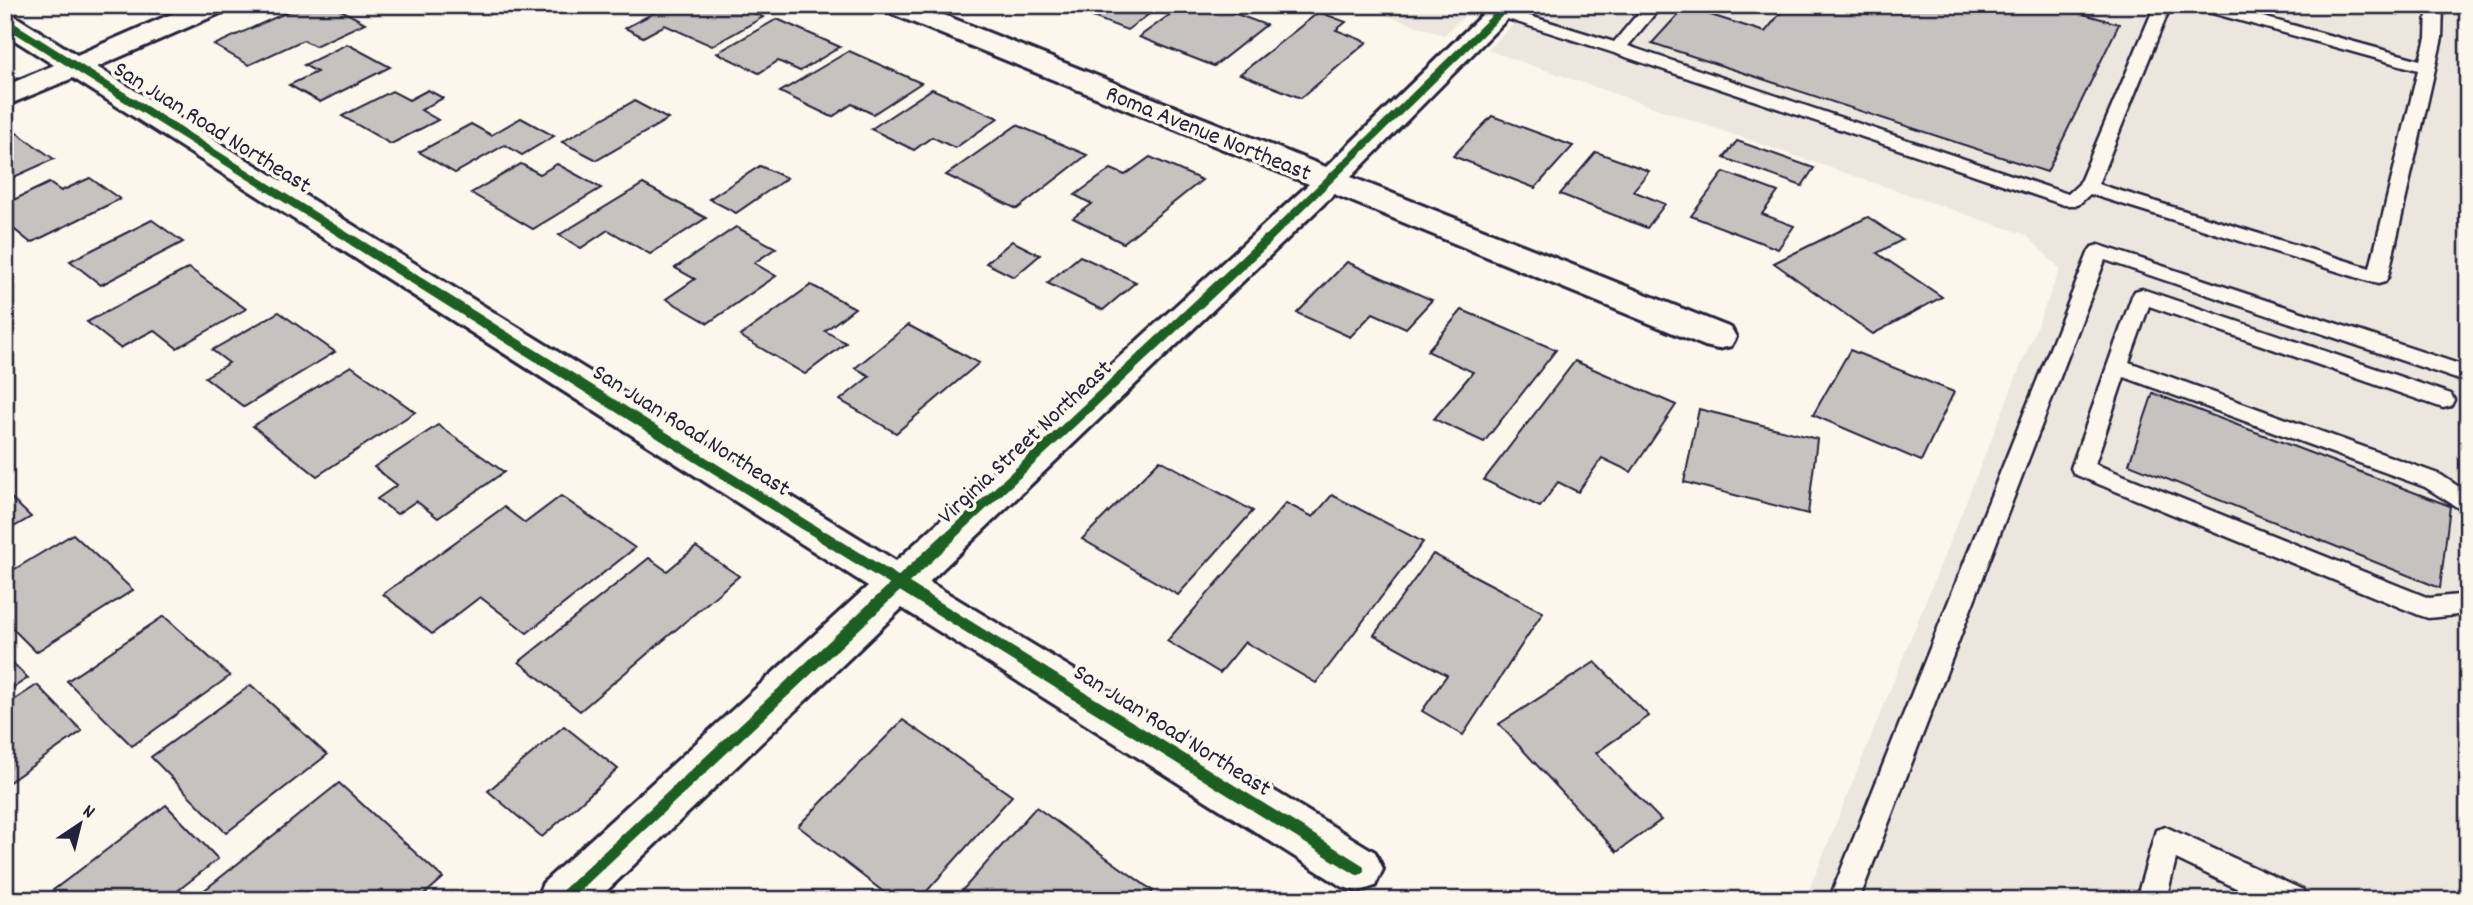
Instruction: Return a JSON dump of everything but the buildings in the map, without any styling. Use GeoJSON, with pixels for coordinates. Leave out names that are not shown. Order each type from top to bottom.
{"type":"FeatureCollection","features":[{"type":"Feature","properties":{"kind":"street"},"geometry":{"type":"LineString","coordinates":[[5,97],[215,5]]}},
{"type":"Feature","properties":{"kind":"street","name":"Roma Avenue Northeast"},"geometry":{"type":"LineString","coordinates":[[895,5],[1718,337]]}},
{"type":"Feature","properties":{"kind":"street","name":"Virginia Street Northeast"},"geometry":{"type":"LineString","coordinates":[[561,900],[1330,181],[1505,9]]}},
{"type":"Feature","properties":{"kind":"street","name":"San Juan Road Northeast"},"geometry":{"type":"LineString","coordinates":[[5,22],[900,585],[1358,869]]}},
{"type":"Feature","properties":{"kind":"lane"},"geometry":{"type":"LineString","coordinates":[[1617,48],[1654,5]]}},
{"type":"Feature","properties":{"kind":"lane"},"geometry":{"type":"LineString","coordinates":[[1505,9],[2071,201],[2087,187],[2163,5]]}},
{"type":"Feature","properties":{"kind":"lane"},"geometry":{"type":"LineString","coordinates":[[2200,5],[2427,67]]}},
{"type":"Feature","properties":{"kind":"lane"},"geometry":{"type":"LineString","coordinates":[[2087,187],[2378,277],[2434,38],[2435,5]]}},
{"type":"Feature","properties":{"kind":"lane"},"geometry":{"type":"LineString","coordinates":[[1844,900],[2099,251],[2468,375]]}},
{"type":"Feature","properties":{"kind":"lane"},"geometry":{"type":"LineString","coordinates":[[2443,400],[2142,296],[2082,468],[2428,608],[2468,604]]}},
{"type":"Feature","properties":{"kind":"lane"},"geometry":{"type":"LineString","coordinates":[[2117,366],[2433,481],[2468,505]]}},
{"type":"Feature","properties":{"kind":"lane"},"geometry":{"type":"LineString","coordinates":[[2151,900],[2166,840],[2293,900]]}},
{"type":"Feature","properties":{"kind":"shaded area"},"geometry":{"type":"Polygon","coordinates":[[[1356,5],[1476,5],[1444,35],[1356,5]]]}},
{"type":"Feature","properties":{"kind":"shaded area"},"geometry":{"type":"Polygon","coordinates":[[[1533,5],[2468,5],[2468,900],[1805,900],[2060,269],[2026,235],[1487,50],[1533,5]]]}},
{"type":"Feature","properties":{"kind":"cycle path"},"geometry":{"type":"LineString","coordinates":[[561,900],[1330,181],[1508,5]]}},
{"type":"Feature","properties":{"kind":"cycle path"},"geometry":{"type":"LineString","coordinates":[[5,22],[900,585],[1358,869]]}}]}
